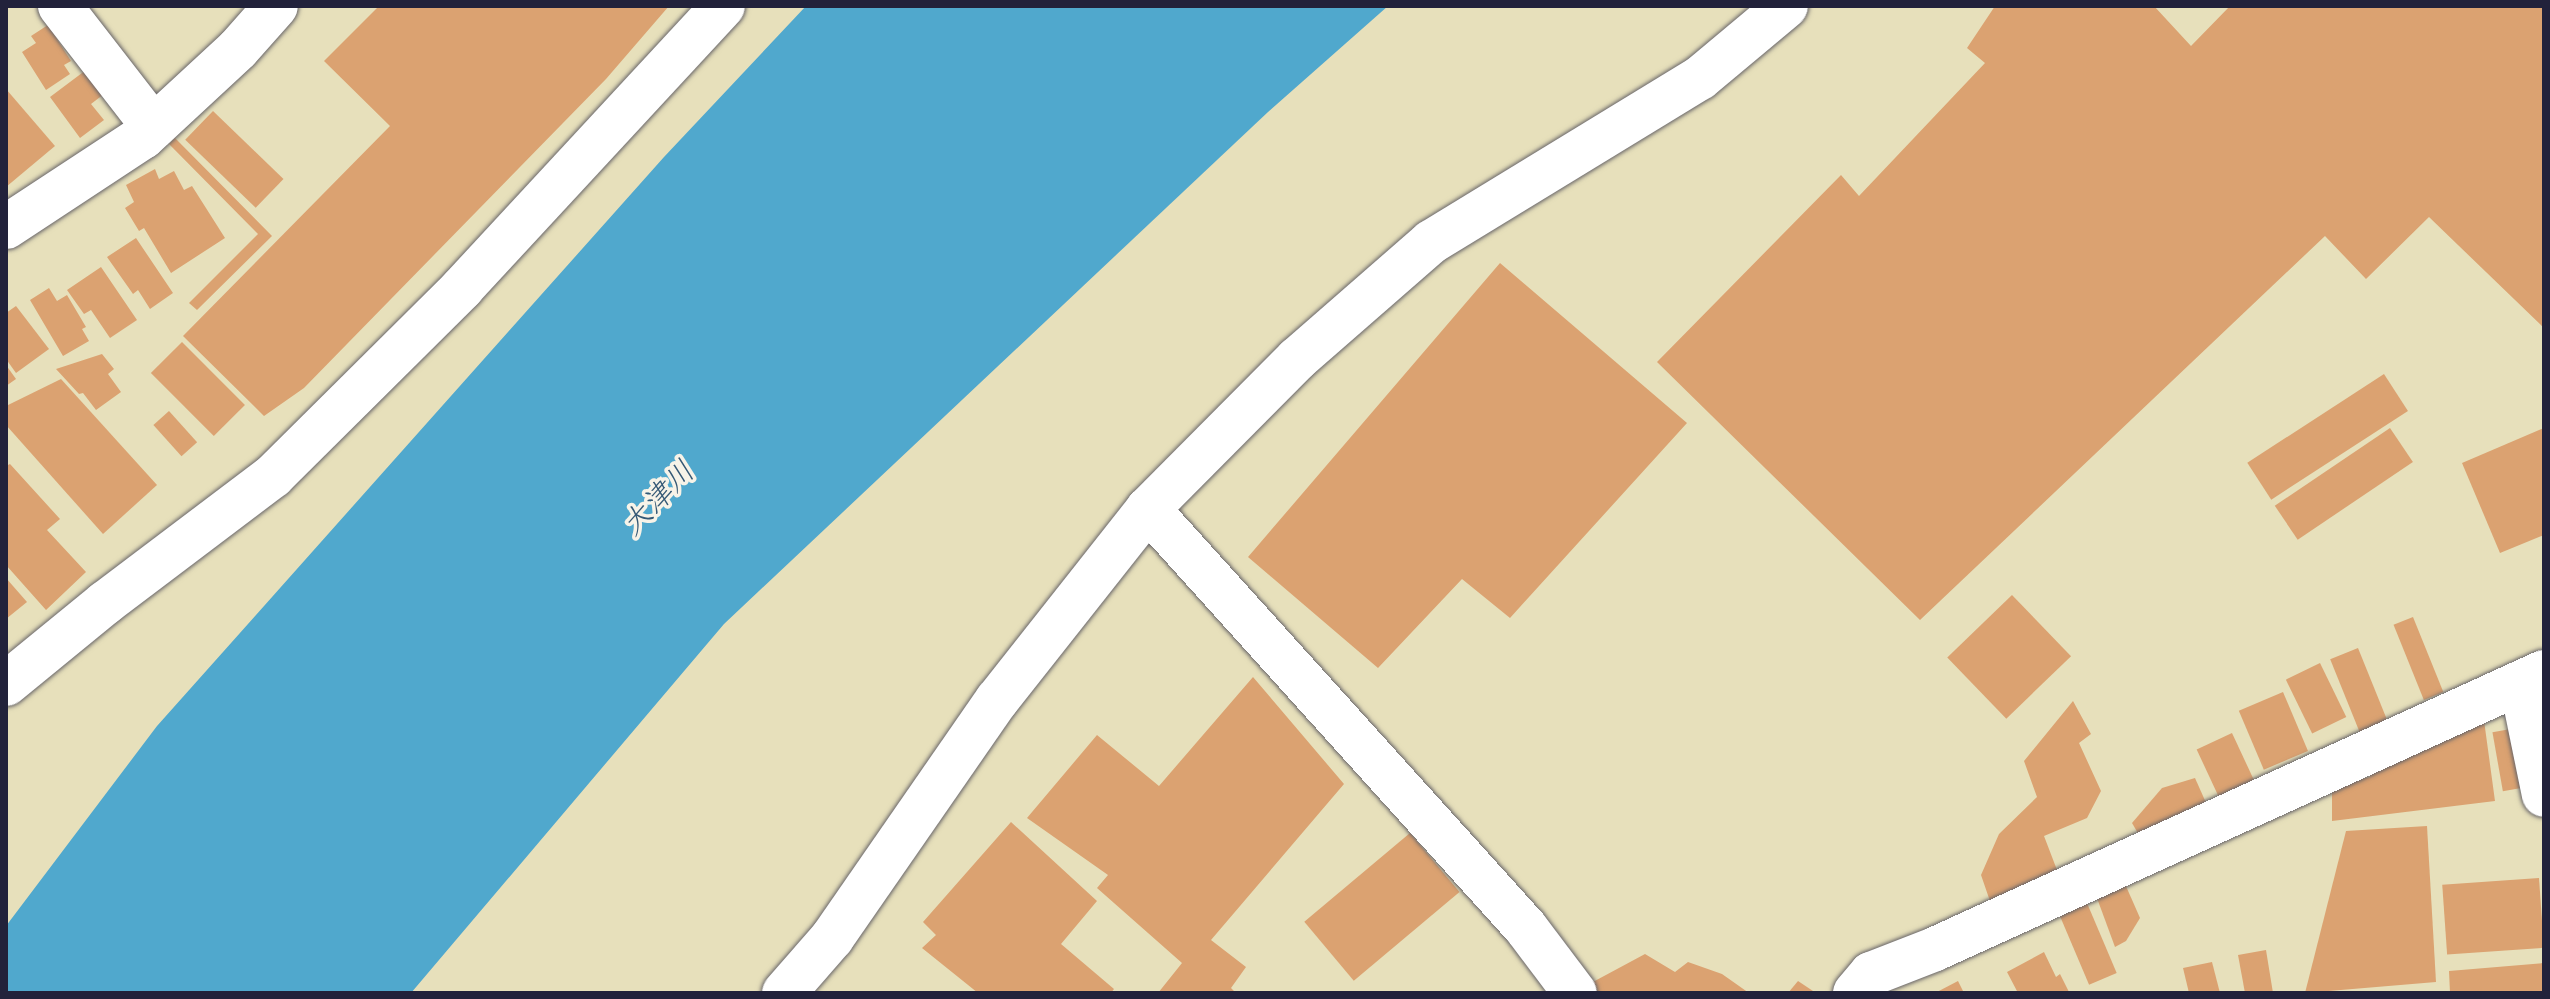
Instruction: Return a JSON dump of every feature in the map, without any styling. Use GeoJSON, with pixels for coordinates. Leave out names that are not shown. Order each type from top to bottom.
{"type":"FeatureCollection","features":[{"type":"Feature","properties":{"kind":"street"},"geometry":{"type":"LineString","coordinates":[[60,6],[154,127]]}},
{"type":"Feature","properties":{"kind":"street"},"geometry":{"type":"LineString","coordinates":[[6,227],[154,127],[238,49],[276,6]]}},
{"type":"Feature","properties":{"kind":"street"},"geometry":{"type":"LineString","coordinates":[[6,684],[105,603],[273,476],[462,288],[723,6]]}},
{"type":"Feature","properties":{"kind":"street"},"geometry":{"type":"LineString","coordinates":[[784,993],[832,938],[997,700],[1148,509],[1297,359],[1431,242],[1700,78],[1786,6]]}},
{"type":"Feature","properties":{"kind":"street"},"geometry":{"type":"LineString","coordinates":[[1148,509],[1506,905],[1575,993]]}},
{"type":"Feature","properties":{"kind":"street"},"geometry":{"type":"LineString","coordinates":[[1855,993],[1871,974],[1935,949],[2533,678],[2544,795]]}},
{"type":"Feature","properties":{"kind":"water","name":"大津川"},"geometry":{"type":"Polygon","coordinates":[[[806,6],[1388,6],[1268,112],[724,624],[411,993],[6,993],[6,926],[157,726],[664,157],[806,6]]]}},
{"type":"Feature","properties":{"kind":"building"},"geometry":{"type":"Polygon","coordinates":[[[379,6],[669,6],[606,79],[304,388],[264,416],[183,336],[390,126],[324,61],[379,6]]]}},
{"type":"Feature","properties":{"kind":"building"},"geometry":{"type":"Polygon","coordinates":[[[1995,6],[2154,6],[2191,46],[2230,6],[2544,6],[2544,328],[2429,217],[2366,279],[2325,236],[1920,620],[1657,362],[1841,175],[1859,196],[1985,63],[1967,48],[1995,6]]]}},
{"type":"Feature","properties":{"kind":"building"},"geometry":{"type":"Polygon","coordinates":[[[48,25],[71,61],[64,65],[70,74],[46,90],[22,52],[36,43],[31,36],[48,25]]]}},
{"type":"Feature","properties":{"kind":"building"},"geometry":{"type":"Polygon","coordinates":[[[86,70],[104,94],[91,104],[104,120],[80,138],[50,97],[86,70]]]}},
{"type":"Feature","properties":{"kind":"building"},"geometry":{"type":"Polygon","coordinates":[[[6,89],[55,146],[6,187],[6,89]]]}},
{"type":"Feature","properties":{"kind":"building"},"geometry":{"type":"Polygon","coordinates":[[[213,111],[283,179],[256,208],[185,140],[213,111]]]}},
{"type":"Feature","properties":{"kind":"building"},"geometry":{"type":"Polygon","coordinates":[[[175,138],[272,236],[197,310],[189,303],[258,234],[169,144],[175,138]]]}},
{"type":"Feature","properties":{"kind":"building"},"geometry":{"type":"Polygon","coordinates":[[[155,169],[159,179],[174,171],[184,190],[192,186],[225,238],[171,273],[144,228],[139,231],[125,208],[134,202],[126,185],[155,169]]]}},
{"type":"Feature","properties":{"kind":"building"},"geometry":{"type":"Polygon","coordinates":[[[136,238],[173,293],[150,309],[138,290],[133,294],[107,257],[136,238]]]}},
{"type":"Feature","properties":{"kind":"building"},"geometry":{"type":"Polygon","coordinates":[[[1500,263],[1687,423],[1510,618],[1462,579],[1378,668],[1248,557],[1500,263]]]}},
{"type":"Feature","properties":{"kind":"building"},"geometry":{"type":"Polygon","coordinates":[[[101,267],[137,320],[110,338],[91,310],[84,314],[67,290],[101,267]]]}},
{"type":"Feature","properties":{"kind":"building"},"geometry":{"type":"Polygon","coordinates":[[[49,288],[57,301],[67,295],[86,327],[82,329],[89,341],[63,356],[30,300],[49,288]]]}},
{"type":"Feature","properties":{"kind":"building"},"geometry":{"type":"Polygon","coordinates":[[[16,306],[49,349],[16,373],[6,359],[6,313],[16,306]]]}},
{"type":"Feature","properties":{"kind":"building"},"geometry":{"type":"Polygon","coordinates":[[[182,342],[245,405],[214,436],[151,373],[182,342]]]}},
{"type":"Feature","properties":{"kind":"building"},"geometry":{"type":"Polygon","coordinates":[[[102,354],[114,369],[108,374],[121,392],[96,410],[83,393],[79,394],[56,369],[102,354]]]}},
{"type":"Feature","properties":{"kind":"building"},"geometry":{"type":"Polygon","coordinates":[[[6,365],[16,379],[6,386],[6,365]]]}},
{"type":"Feature","properties":{"kind":"building"},"geometry":{"type":"Polygon","coordinates":[[[2384,374],[2408,411],[2271,500],[2247,463],[2384,374]]]}},
{"type":"Feature","properties":{"kind":"building"},"geometry":{"type":"Polygon","coordinates":[[[61,379],[157,485],[103,534],[6,425],[6,406],[61,379]]]}},
{"type":"Feature","properties":{"kind":"building"},"geometry":{"type":"Polygon","coordinates":[[[169,411],[197,442],[181,456],[153,425],[169,411]]]}},
{"type":"Feature","properties":{"kind":"building"},"geometry":{"type":"Polygon","coordinates":[[[2390,428],[2413,462],[2298,540],[2275,506],[2390,428]]]}},
{"type":"Feature","properties":{"kind":"building"},"geometry":{"type":"Polygon","coordinates":[[[2544,428],[2544,535],[2500,553],[2462,463],[2544,428]]]}},
{"type":"Feature","properties":{"kind":"building"},"geometry":{"type":"Polygon","coordinates":[[[10,464],[60,519],[47,530],[86,572],[46,610],[6,565],[6,466],[10,464]]]}},
{"type":"Feature","properties":{"kind":"building"},"geometry":{"type":"Polygon","coordinates":[[[6,578],[27,602],[6,619],[6,578]]]}},
{"type":"Feature","properties":{"kind":"building"},"geometry":{"type":"Polygon","coordinates":[[[2012,595],[2071,656],[2006,719],[1947,658],[2012,595]]]}},
{"type":"Feature","properties":{"kind":"building"},"geometry":{"type":"Polygon","coordinates":[[[2413,617],[2443,692],[2424,700],[2394,625],[2413,617]]]}},
{"type":"Feature","properties":{"kind":"building"},"geometry":{"type":"Polygon","coordinates":[[[2358,648],[2388,721],[2360,732],[2330,659],[2358,648]]]}},
{"type":"Feature","properties":{"kind":"building"},"geometry":{"type":"Polygon","coordinates":[[[2320,663],[2346,717],[2312,734],[2286,680],[2320,663]]]}},
{"type":"Feature","properties":{"kind":"building"},"geometry":{"type":"Polygon","coordinates":[[[1253,677],[1344,784],[1211,940],[1246,967],[1231,988],[1236,993],[1158,993],[1182,963],[1097,888],[1108,875],[1027,818],[1097,735],[1159,786],[1253,677]]]}},
{"type":"Feature","properties":{"kind":"building"},"geometry":{"type":"Polygon","coordinates":[[[2283,692],[2308,751],[2264,770],[2239,711],[2283,692]]]}},
{"type":"Feature","properties":{"kind":"building"},"geometry":{"type":"Polygon","coordinates":[[[2073,701],[2091,734],[2079,743],[2101,791],[2087,818],[2044,836],[2057,870],[1991,904],[1981,875],[1999,834],[2037,797],[2024,761],[2073,701]]]}},
{"type":"Feature","properties":{"kind":"building"},"geometry":{"type":"Polygon","coordinates":[[[2483,713],[2495,801],[2332,821],[2332,786],[2370,777],[2371,762],[2483,713]]]}},
{"type":"Feature","properties":{"kind":"building"},"geometry":{"type":"Polygon","coordinates":[[[2522,727],[2532,786],[2503,791],[2492,732],[2522,727]]]}},
{"type":"Feature","properties":{"kind":"building"},"geometry":{"type":"Polygon","coordinates":[[[2232,733],[2256,784],[2220,800],[2197,749],[2232,733]]]}},
{"type":"Feature","properties":{"kind":"building"},"geometry":{"type":"Polygon","coordinates":[[[2195,778],[2207,805],[2139,835],[2132,823],[2162,788],[2195,778]]]}},
{"type":"Feature","properties":{"kind":"building"},"geometry":{"type":"Polygon","coordinates":[[[1011,822],[1097,901],[1061,944],[1114,989],[1111,993],[978,993],[922,948],[936,935],[923,922],[1011,822]]]}},
{"type":"Feature","properties":{"kind":"building"},"geometry":{"type":"Polygon","coordinates":[[[2427,826],[2436,982],[2305,993],[2346,831],[2427,826]]]}},
{"type":"Feature","properties":{"kind":"building"},"geometry":{"type":"Polygon","coordinates":[[[1410,833],[1459,892],[1354,981],[1304,922],[1410,833]]]}},
{"type":"Feature","properties":{"kind":"building"},"geometry":{"type":"Polygon","coordinates":[[[2122,877],[2140,918],[2126,941],[2115,947],[2094,890],[2122,877]]]}},
{"type":"Feature","properties":{"kind":"building"},"geometry":{"type":"Polygon","coordinates":[[[2539,878],[2544,948],[2447,955],[2442,885],[2539,878]]]}},
{"type":"Feature","properties":{"kind":"building"},"geometry":{"type":"Polygon","coordinates":[[[2087,903],[2117,973],[2089,985],[2059,915],[2087,903]]]}},
{"type":"Feature","properties":{"kind":"building"},"geometry":{"type":"Polygon","coordinates":[[[2266,950],[2273,993],[2245,993],[2238,955],[2266,950]]]}},
{"type":"Feature","properties":{"kind":"building"},"geometry":{"type":"Polygon","coordinates":[[[2044,952],[2056,977],[2060,974],[2069,992],[2018,993],[2007,972],[2044,952]]]}},
{"type":"Feature","properties":{"kind":"building"},"geometry":{"type":"Polygon","coordinates":[[[1645,954],[1675,972],[1688,962],[1722,974],[1749,993],[1599,993],[1591,983],[1645,954]]]}},
{"type":"Feature","properties":{"kind":"building"},"geometry":{"type":"Polygon","coordinates":[[[2212,962],[2220,993],[2189,993],[2183,968],[2212,962]]]}},
{"type":"Feature","properties":{"kind":"building"},"geometry":{"type":"Polygon","coordinates":[[[2544,963],[2544,993],[2450,993],[2449,971],[2544,963]]]}},
{"type":"Feature","properties":{"kind":"building"},"geometry":{"type":"Polygon","coordinates":[[[1798,981],[1816,993],[1788,993],[1798,981]]]}},
{"type":"Feature","properties":{"kind":"building"},"geometry":{"type":"Polygon","coordinates":[[[1958,981],[1964,993],[1935,993],[1958,981]]]}}]}
